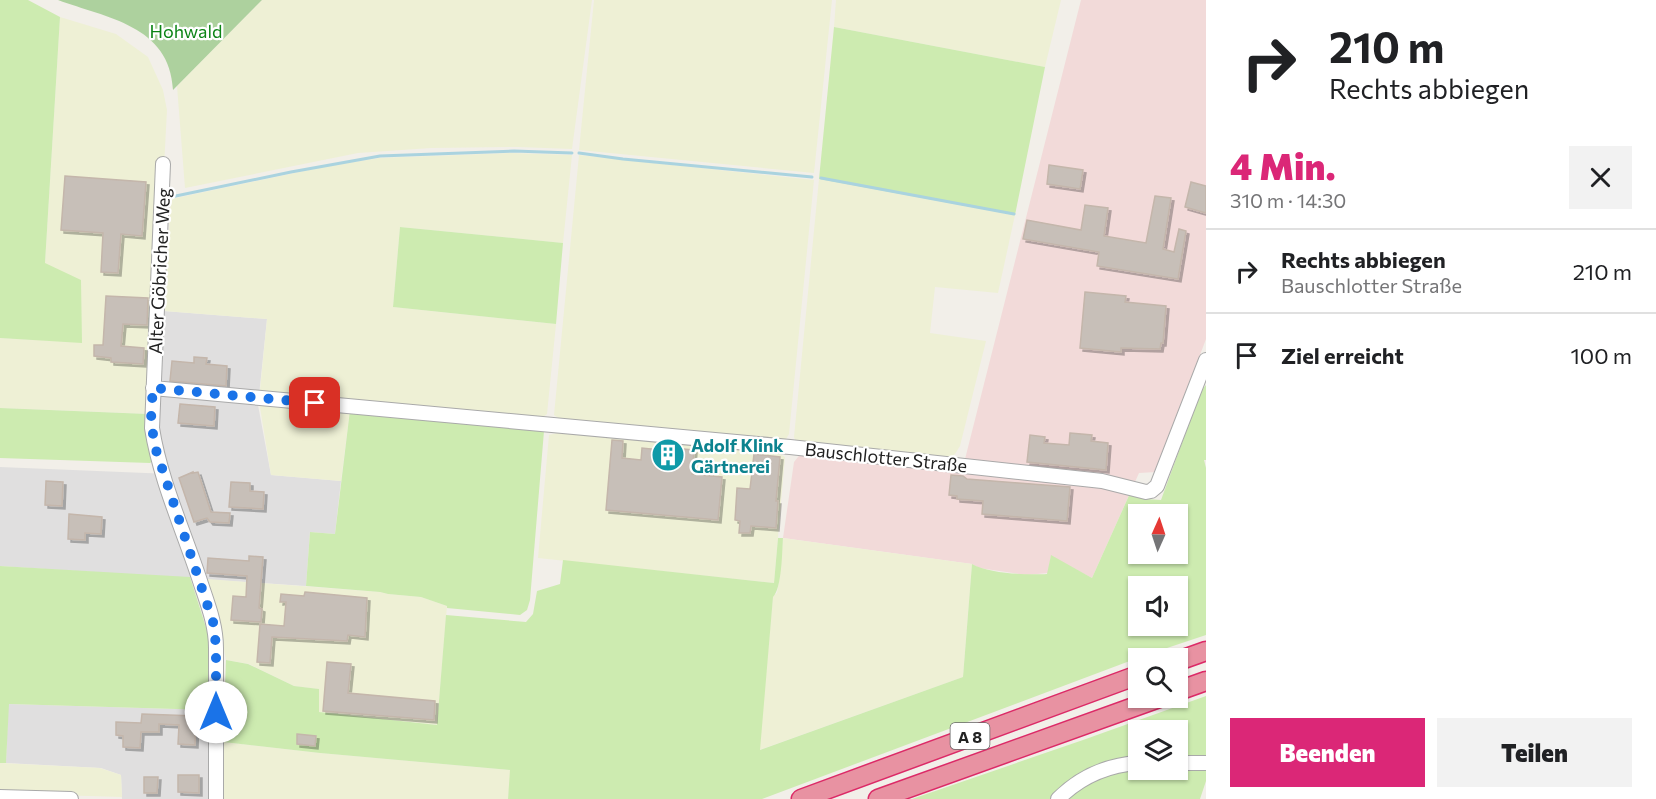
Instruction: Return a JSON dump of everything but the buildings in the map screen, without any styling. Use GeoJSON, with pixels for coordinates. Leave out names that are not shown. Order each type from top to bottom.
{"type":"FeatureCollection","features":[{"type":"Feature","properties":{"kind":"highway"},"geometry":{"type":"LineString","coordinates":[[1188,657],[1206,651]]}},
{"type":"Feature","properties":{"kind":"highway","name":"A 8"},"geometry":{"type":"LineString","coordinates":[[801,799],[1128,679]]}},
{"type":"Feature","properties":{"kind":"highway"},"geometry":{"type":"LineString","coordinates":[[1188,687],[1206,681]]}},
{"type":"Feature","properties":{"kind":"highway","name":"A 8"},"geometry":{"type":"LineString","coordinates":[[878,799],[1131,708]]}},
{"type":"Feature","properties":{"kind":"street","name":"Alter Göbricher Weg"},"geometry":{"type":"LineString","coordinates":[[163,164],[151,414],[154,444],[160,467],[196,568],[216,636],[216,799]]}},
{"type":"Feature","properties":{"kind":"street","name":"Bauschlotter Straße"},"geometry":{"type":"LineString","coordinates":[[153,388],[802,448],[1102,481],[1146,492],[1157,486],[1206,360]]}},
{"type":"Feature","properties":{"kind":"street"},"geometry":{"type":"LineString","coordinates":[[1188,763],[1206,763]]}},
{"type":"Feature","properties":{"kind":"street"},"geometry":{"type":"LineString","coordinates":[[1058,799],[1069,789],[1102,770],[1128,764]]}},
{"type":"Feature","properties":{"kind":"street"},"geometry":{"type":"LineString","coordinates":[[0,797],[71,799]]}},
{"type":"Feature","properties":{"kind":"shaded area"},"geometry":{"type":"Polygon","coordinates":[[[1081,0],[1206,0],[1206,339],[1156,472],[1139,473],[1092,578],[1051,556],[1048,573],[1026,575],[979,568],[972,564],[783,538],[794,462],[802,452],[962,471],[1081,0]]]}},
{"type":"Feature","properties":{"kind":"shaded area"},"geometry":{"type":"Polygon","coordinates":[[[164,311],[267,319],[258,405],[271,475],[341,481],[335,534],[310,532],[306,586],[0,566],[0,467],[170,474],[158,427],[164,311]]]}},
{"type":"Feature","properties":{"kind":"shaded area"},"geometry":{"type":"Polygon","coordinates":[[[8,704],[209,710],[212,799],[122,799],[121,775],[101,768],[6,763],[8,704]]]}},
{"type":"Feature","properties":{"kind":"green space"},"geometry":{"type":"Polygon","coordinates":[[[0,0],[28,0],[60,17],[45,263],[81,280],[82,343],[0,338],[0,0]]]}},
{"type":"Feature","properties":{"kind":"green space","name":"Hohwald"},"geometry":{"type":"Polygon","coordinates":[[[58,0],[262,0],[173,90],[169,68],[161,51],[148,38],[115,19],[58,0]]]}},
{"type":"Feature","properties":{"kind":"green space"},"geometry":{"type":"Polygon","coordinates":[[[262,0],[592,0],[572,149],[431,148],[358,153],[185,188],[177,86],[262,0]]]}},
{"type":"Feature","properties":{"kind":"green space"},"geometry":{"type":"Polygon","coordinates":[[[594,0],[832,0],[814,173],[579,150],[594,0]]]}},
{"type":"Feature","properties":{"kind":"green space"},"geometry":{"type":"Polygon","coordinates":[[[836,0],[1061,0],[1045,67],[834,27],[836,0]]]}},
{"type":"Feature","properties":{"kind":"green space"},"geometry":{"type":"Polygon","coordinates":[[[60,17],[116,34],[148,57],[163,90],[167,110],[151,414],[0,408],[0,338],[82,342],[45,263],[60,17]]]}},
{"type":"Feature","properties":{"kind":"green space"},"geometry":{"type":"Polygon","coordinates":[[[834,27],[1045,67],[1015,215],[819,179],[834,27]]]}},
{"type":"Feature","properties":{"kind":"green space"},"geometry":{"type":"Polygon","coordinates":[[[511,153],[572,155],[563,243],[400,227],[393,307],[556,324],[547,414],[539,420],[260,390],[267,319],[164,311],[171,199],[323,167],[379,158],[511,153]]]}},
{"type":"Feature","properties":{"kind":"green space"},"geometry":{"type":"Polygon","coordinates":[[[579,155],[814,180],[789,434],[786,439],[780,443],[564,422],[554,415],[579,155]]]}},
{"type":"Feature","properties":{"kind":"green space"},"geometry":{"type":"Polygon","coordinates":[[[819,179],[1015,215],[998,293],[935,287],[930,333],[986,341],[960,446],[948,459],[796,442],[794,437],[819,179]]]}},
{"type":"Feature","properties":{"kind":"green space"},"geometry":{"type":"Polygon","coordinates":[[[400,227],[563,243],[556,324],[393,307],[400,227]]]}},
{"type":"Feature","properties":{"kind":"green space"},"geometry":{"type":"Polygon","coordinates":[[[1206,385],[1206,460],[1204,460],[1206,468],[1206,635],[1167,648],[1128,648],[1128,662],[762,799],[508,799],[510,770],[223,742],[226,660],[248,664],[294,686],[319,689],[319,712],[437,725],[446,615],[526,622],[533,614],[537,591],[560,584],[563,560],[774,583],[778,538],[783,538],[780,578],[773,597],[760,750],[963,677],[972,564],[998,572],[1047,574],[1051,555],[1092,578],[1131,491],[1146,499],[1161,500],[1201,391],[1206,385]]]}},
{"type":"Feature","properties":{"kind":"green space"},"geometry":{"type":"Polygon","coordinates":[[[259,401],[350,410],[341,481],[271,475],[259,401]]]}},
{"type":"Feature","properties":{"kind":"green space"},"geometry":{"type":"Polygon","coordinates":[[[0,408],[148,414],[154,460],[150,463],[0,458],[0,408]]]}},
{"type":"Feature","properties":{"kind":"green space"},"geometry":{"type":"Polygon","coordinates":[[[350,410],[540,428],[544,431],[530,600],[527,610],[520,615],[447,608],[447,606],[421,597],[306,586],[310,532],[335,534],[350,410]]]}},
{"type":"Feature","properties":{"kind":"green space"},"geometry":{"type":"Polygon","coordinates":[[[565,431],[772,449],[785,457],[774,583],[538,558],[549,435],[565,431]]]}},
{"type":"Feature","properties":{"kind":"green space"},"geometry":{"type":"Polygon","coordinates":[[[783,538],[972,564],[963,677],[759,750],[773,596],[777,593],[779,582],[783,538]]]}},
{"type":"Feature","properties":{"kind":"green space"},"geometry":{"type":"Polygon","coordinates":[[[0,566],[190,577],[210,640],[209,710],[9,704],[6,763],[0,763],[0,566]]]}},
{"type":"Feature","properties":{"kind":"green space"},"geometry":{"type":"Polygon","coordinates":[[[207,579],[380,592],[421,597],[447,606],[437,725],[318,712],[318,689],[294,686],[249,664],[226,660],[214,598],[207,579]]]}},
{"type":"Feature","properties":{"kind":"green space"},"geometry":{"type":"Polygon","coordinates":[[[1206,696],[1206,757],[1188,757],[1188,720],[1139,720],[1172,708],[1188,708],[1188,702],[1206,696]]]}},
{"type":"Feature","properties":{"kind":"green space"},"geometry":{"type":"Polygon","coordinates":[[[1128,724],[1128,760],[1098,765],[1084,771],[1050,799],[912,799],[1128,724]]]}},
{"type":"Feature","properties":{"kind":"green space"},"geometry":{"type":"Polygon","coordinates":[[[223,742],[511,770],[508,799],[223,799],[223,742]]]}},
{"type":"Feature","properties":{"kind":"green space"},"geometry":{"type":"Polygon","coordinates":[[[0,763],[100,768],[121,775],[122,797],[21,794],[0,790],[0,763]]]}},
{"type":"Feature","properties":{"kind":"green space"},"geometry":{"type":"Polygon","coordinates":[[[1206,766],[1206,781],[1200,799],[1067,799],[1092,780],[1117,770],[1128,770],[1128,780],[1188,780],[1188,769],[1206,766]]]}},
{"type":"Feature","properties":{"kind":"waterway"},"geometry":{"type":"LineString","coordinates":[[171,197],[380,156],[514,151],[572,153]]}},
{"type":"Feature","properties":{"kind":"waterway"},"geometry":{"type":"LineString","coordinates":[[579,153],[812,177]]}},
{"type":"Feature","properties":{"kind":"waterway"},"geometry":{"type":"LineString","coordinates":[[821,178],[1014,214]]}},
{"type":"Feature","properties":{"kind":"place","name":"Adolf Klink Gärtnerei"},"geometry":{"type":"Point","coordinates":[668,455]}},
{"type":"Feature","properties":{"kind":"route"},"geometry":{"type":"LineString","coordinates":[[216,712],[214,625],[154,444],[151,414],[153,388],[315,403]]}}]}
